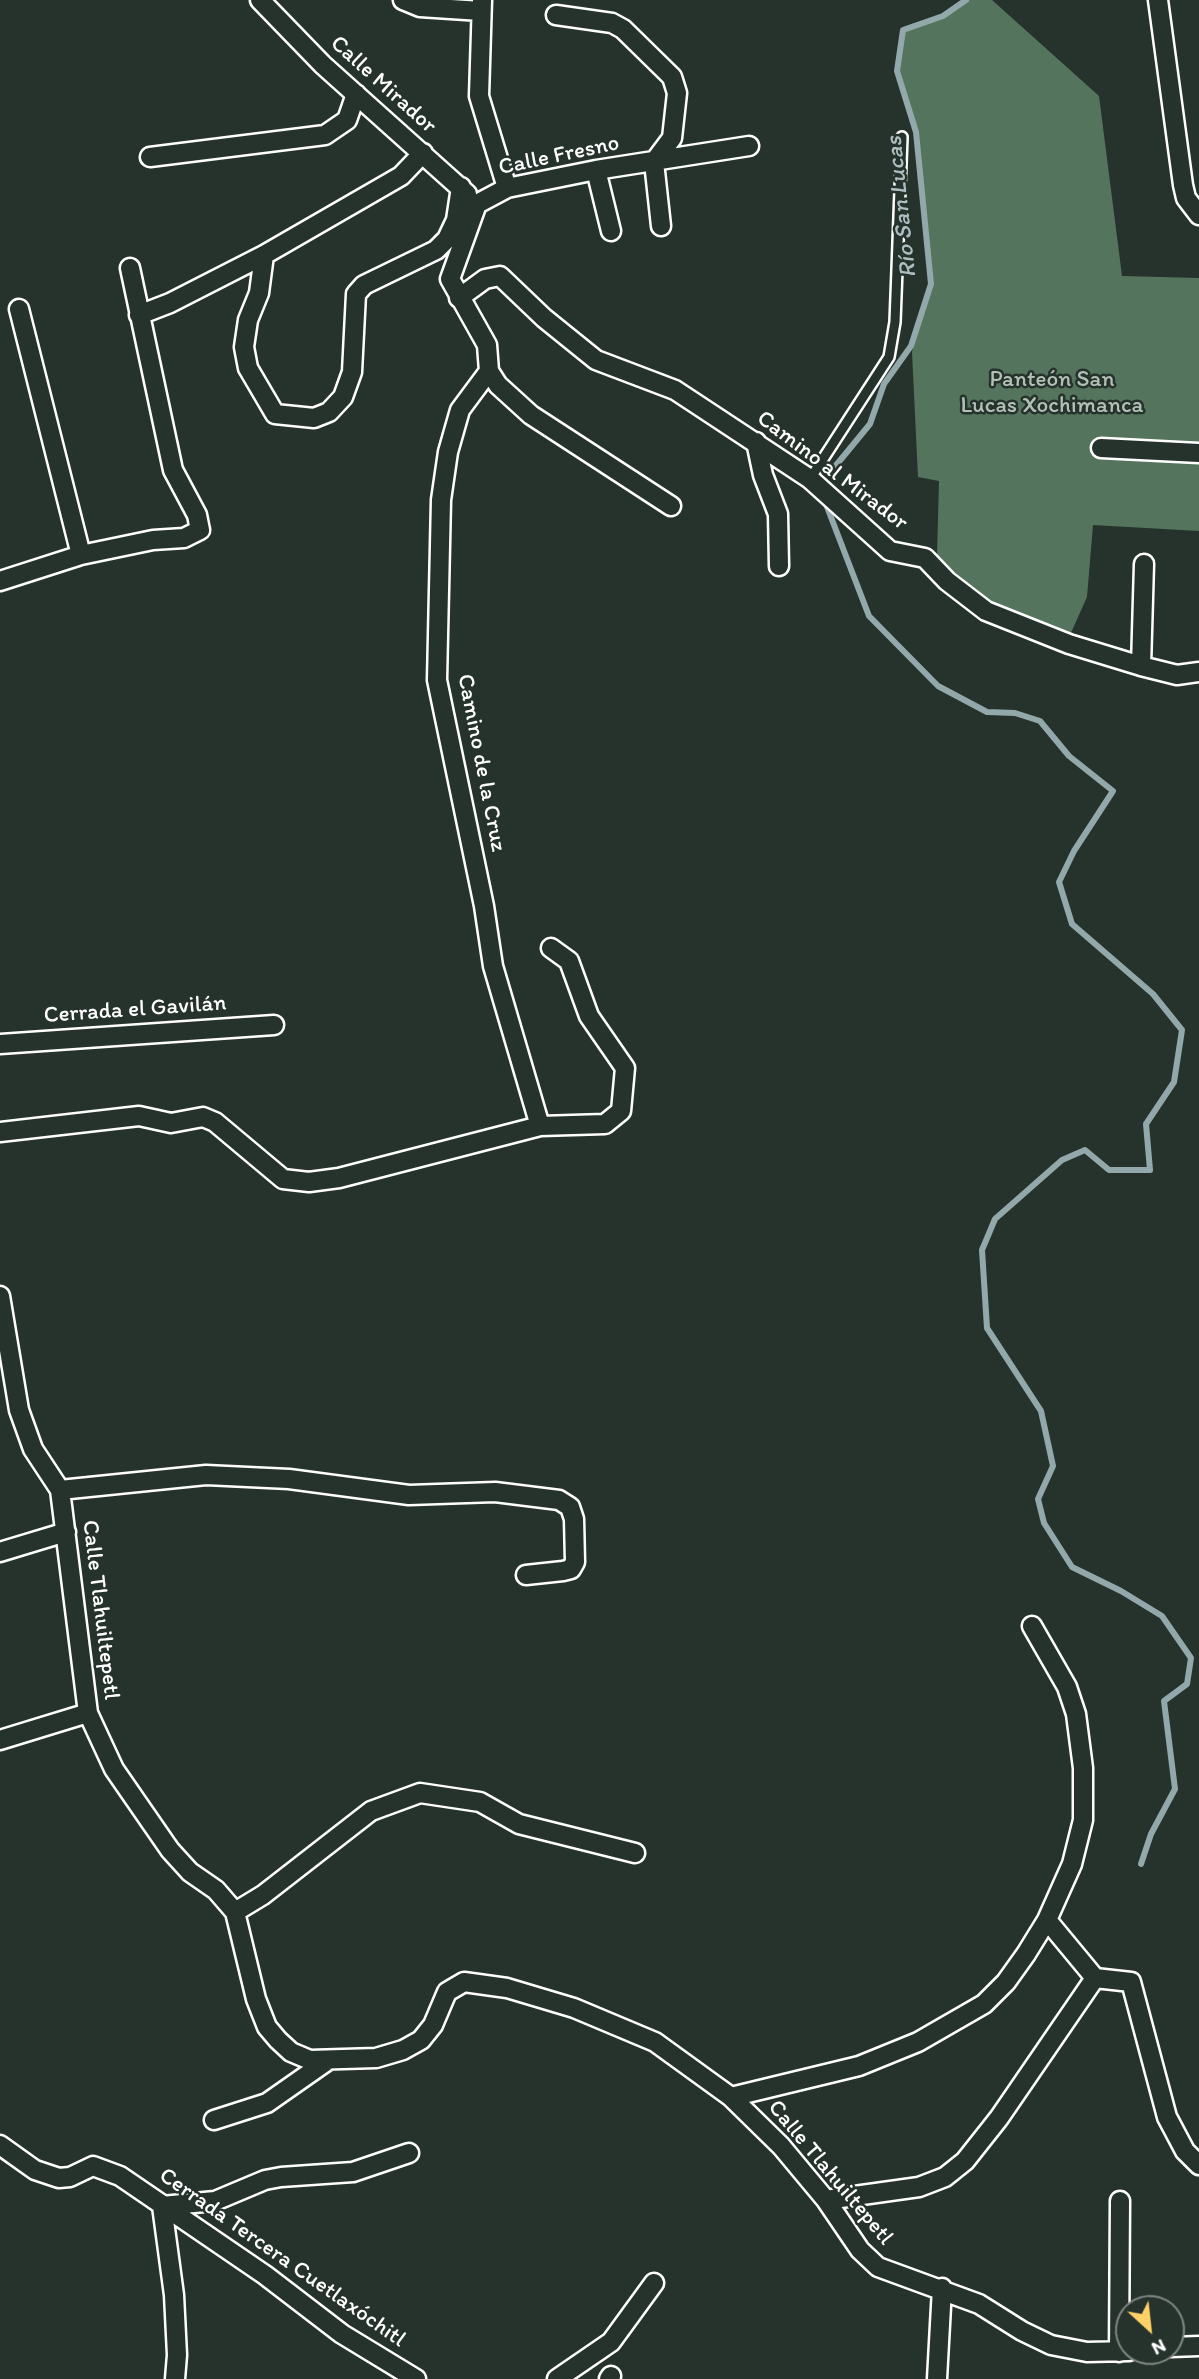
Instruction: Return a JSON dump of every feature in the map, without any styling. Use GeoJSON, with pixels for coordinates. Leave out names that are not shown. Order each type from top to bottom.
{"type":"FeatureCollection","features":[{"type":"Feature","properties":{"kind":"street","name":"Calle Mirador"},"geometry":{"type":"LineString","coordinates":[[260,0],[323,65],[477,204]]}},
{"type":"Feature","properties":{"kind":"street"},"geometry":{"type":"LineString","coordinates":[[402,0],[420,7],[482,5],[479,96],[507,188]]}},
{"type":"Feature","properties":{"kind":"street"},"geometry":{"type":"LineString","coordinates":[[1158,0],[1186,198],[1199,215]]}},
{"type":"Feature","properties":{"kind":"street"},"geometry":{"type":"LineString","coordinates":[[556,15],[612,23],[622,29],[672,77],[677,93],[672,138],[654,162],[661,226]]}},
{"type":"Feature","properties":{"kind":"street"},"geometry":{"type":"LineString","coordinates":[[150,157],[324,135],[347,120],[356,94]]}},
{"type":"Feature","properties":{"kind":"street","name":"Calle Fresno"},"geometry":{"type":"LineString","coordinates":[[489,370],[487,345],[450,279],[477,204],[507,188],[596,170],[749,146]]}},
{"type":"Feature","properties":{"kind":"street"},"geometry":{"type":"LineString","coordinates":[[139,315],[170,303],[264,255],[401,176],[423,153]]}},
{"type":"Feature","properties":{"kind":"street"},"geometry":{"type":"LineString","coordinates":[[596,170],[611,231]]}},
{"type":"Feature","properties":{"kind":"street"},"geometry":{"type":"LineString","coordinates":[[264,255],[259,293],[248,320],[244,347],[248,368],[275,414],[314,418],[329,412],[343,397],[352,372],[356,294],[363,285],[436,250],[447,239],[456,220],[461,187]]}},
{"type":"Feature","properties":{"kind":"street"},"geometry":{"type":"LineString","coordinates":[[0,581],[81,555],[153,540],[184,538],[200,530],[197,515],[173,471],[130,268]]}},
{"type":"Feature","properties":{"kind":"street","name":"Camino al Mirador"},"geometry":{"type":"LineString","coordinates":[[459,298],[485,279],[500,276],[544,318],[596,360],[675,390],[756,442],[810,479],[890,551],[925,558],[947,581],[986,611],[1069,644],[1141,666],[1177,675],[1199,672]]}},
{"type":"Feature","properties":{"kind":"street"},"geometry":{"type":"LineString","coordinates":[[19,309],[81,555]]}},
{"type":"Feature","properties":{"kind":"street"},"geometry":{"type":"LineString","coordinates":[[489,370],[498,385],[531,415],[671,506]]}},
{"type":"Feature","properties":{"kind":"street","name":"Camino de la Cruz"},"geometry":{"type":"LineString","coordinates":[[489,370],[460,410],[448,453],[441,500],[437,680],[477,868],[493,966],[540,1126]]}},
{"type":"Feature","properties":{"kind":"street"},"geometry":{"type":"LineString","coordinates":[[756,442],[763,475],[778,514],[779,566]]}},
{"type":"Feature","properties":{"kind":"street"},"geometry":{"type":"LineString","coordinates":[[1101,448],[1199,453]]}},
{"type":"Feature","properties":{"kind":"street"},"geometry":{"type":"LineString","coordinates":[[1141,666],[1144,564]]}},
{"type":"Feature","properties":{"kind":"street"},"geometry":{"type":"LineString","coordinates":[[0,1132],[139,1116],[171,1123],[203,1117],[215,1122],[283,1179],[309,1182],[339,1178],[540,1126],[605,1124],[614,1120],[621,1111],[625,1068],[589,1016],[569,961],[551,948]]}},
{"type":"Feature","properties":{"kind":"street","name":"Cerrada el Gavilán"},"geometry":{"type":"LineString","coordinates":[[0,1044],[274,1025]]}},
{"type":"Feature","properties":{"kind":"street","name":"Calle Tlahuiltepetl"},"geometry":{"type":"LineString","coordinates":[[0,1296],[1,1325],[19,1410],[33,1449],[60,1490],[88,1713],[114,1769],[145,1817],[190,1872],[216,1889],[235,1912],[256,1999],[268,2027],[291,2052],[310,2060],[327,2061],[376,2058],[403,2050],[421,2040],[433,2025],[447,1992],[464,1982],[488,1984],[574,2008],[655,2042],[731,2097],[781,2146],[826,2200],[860,2250],[878,2267],[942,2288],[979,2304],[1022,2332],[1051,2345],[1087,2352],[1115,2351]]}},
{"type":"Feature","properties":{"kind":"street"},"geometry":{"type":"LineString","coordinates":[[60,1490],[206,1475],[289,1479],[409,1495],[495,1492],[559,1500],[570,1507],[574,1519],[575,1562],[571,1569],[562,1572],[526,1575]]}},
{"type":"Feature","properties":{"kind":"street"},"geometry":{"type":"LineString","coordinates":[[0,1552],[66,1531]]}},
{"type":"Feature","properties":{"kind":"street"},"geometry":{"type":"LineString","coordinates":[[731,2097],[859,2066],[952,2025],[984,2004],[1006,1982],[1047,1920],[1079,1841],[1083,1820],[1083,1768],[1076,1714],[1067,1687],[1032,1626]]}},
{"type":"Feature","properties":{"kind":"street"},"geometry":{"type":"LineString","coordinates":[[0,1740],[88,1713]]}},
{"type":"Feature","properties":{"kind":"street"},"geometry":{"type":"LineString","coordinates":[[235,1912],[263,1895],[370,1811],[420,1793],[480,1802],[519,1824],[635,1853]]}},
{"type":"Feature","properties":{"kind":"street"},"geometry":{"type":"LineString","coordinates":[[1047,1920],[1095,1978],[1132,1982],[1167,2117],[1185,2151],[1199,2165]]}},
{"type":"Feature","properties":{"kind":"street"},"geometry":{"type":"LineString","coordinates":[[826,2200],[919,2187],[945,2178],[965,2161],[991,2129],[1095,1978]]}},
{"type":"Feature","properties":{"kind":"street"},"geometry":{"type":"LineString","coordinates":[[214,2120],[267,2103],[327,2061]]}},
{"type":"Feature","properties":{"kind":"street","name":"Cerrada Tercera Cuetlaxóchitl"},"geometry":{"type":"LineString","coordinates":[[1,2149],[34,2170],[59,2178],[70,2177],[93,2166],[120,2176],[265,2275],[342,2334],[416,2379]]}},
{"type":"Feature","properties":{"kind":"street"},"geometry":{"type":"LineString","coordinates":[[175,2379],[177,2355],[174,2295],[162,2206],[215,2201],[265,2180],[281,2177],[353,2172],[409,2153]]}},
{"type":"Feature","properties":{"kind":"street"},"geometry":{"type":"LineString","coordinates":[[1121,2202],[1123,2295]]}},
{"type":"Feature","properties":{"kind":"street"},"geometry":{"type":"LineString","coordinates":[[557,2379],[611,2342],[654,2283]]}},
{"type":"Feature","properties":{"kind":"street"},"geometry":{"type":"LineString","coordinates":[[937,2379],[942,2288]]}},
{"type":"Feature","properties":{"kind":"lane"},"geometry":{"type":"LineString","coordinates":[[810,479],[889,357],[895,322],[902,137]]}},
{"type":"Feature","properties":{"kind":"green space","name":"Panteón San Lucas Xochimanca"},"geometry":{"type":"Polygon","coordinates":[[[966,0],[992,0],[1099,96],[1122,276],[1199,278],[1199,531],[1093,525],[1087,597],[1070,635],[991,605],[937,557],[939,481],[918,477],[912,352],[931,284],[916,132],[897,72],[903,30],[943,16],[966,0]]]}},
{"type":"Feature","properties":{"kind":"waterway","name":"Río San Lucas"},"geometry":{"type":"LineString","coordinates":[[833,469],[870,424],[884,384],[911,346],[931,284],[916,132],[897,71],[903,30],[943,16],[966,0]]}},
{"type":"Feature","properties":{"kind":"waterway","name":"Río San Lucas"},"geometry":{"type":"LineString","coordinates":[[824,499],[869,616],[938,686],[987,712],[1015,713],[1040,721],[1069,756],[1113,791],[1074,851],[1059,882],[1072,924],[1153,994],[1182,1030],[1174,1082],[1146,1124],[1150,1170],[1109,1170],[1085,1150],[1062,1160],[995,1219],[982,1250],[987,1328],[1041,1411],[1053,1466],[1038,1499],[1044,1523],[1072,1567],[1121,1591],[1162,1616],[1191,1658],[1187,1684],[1164,1701],[1175,1789],[1151,1834],[1141,1864]]}}]}
